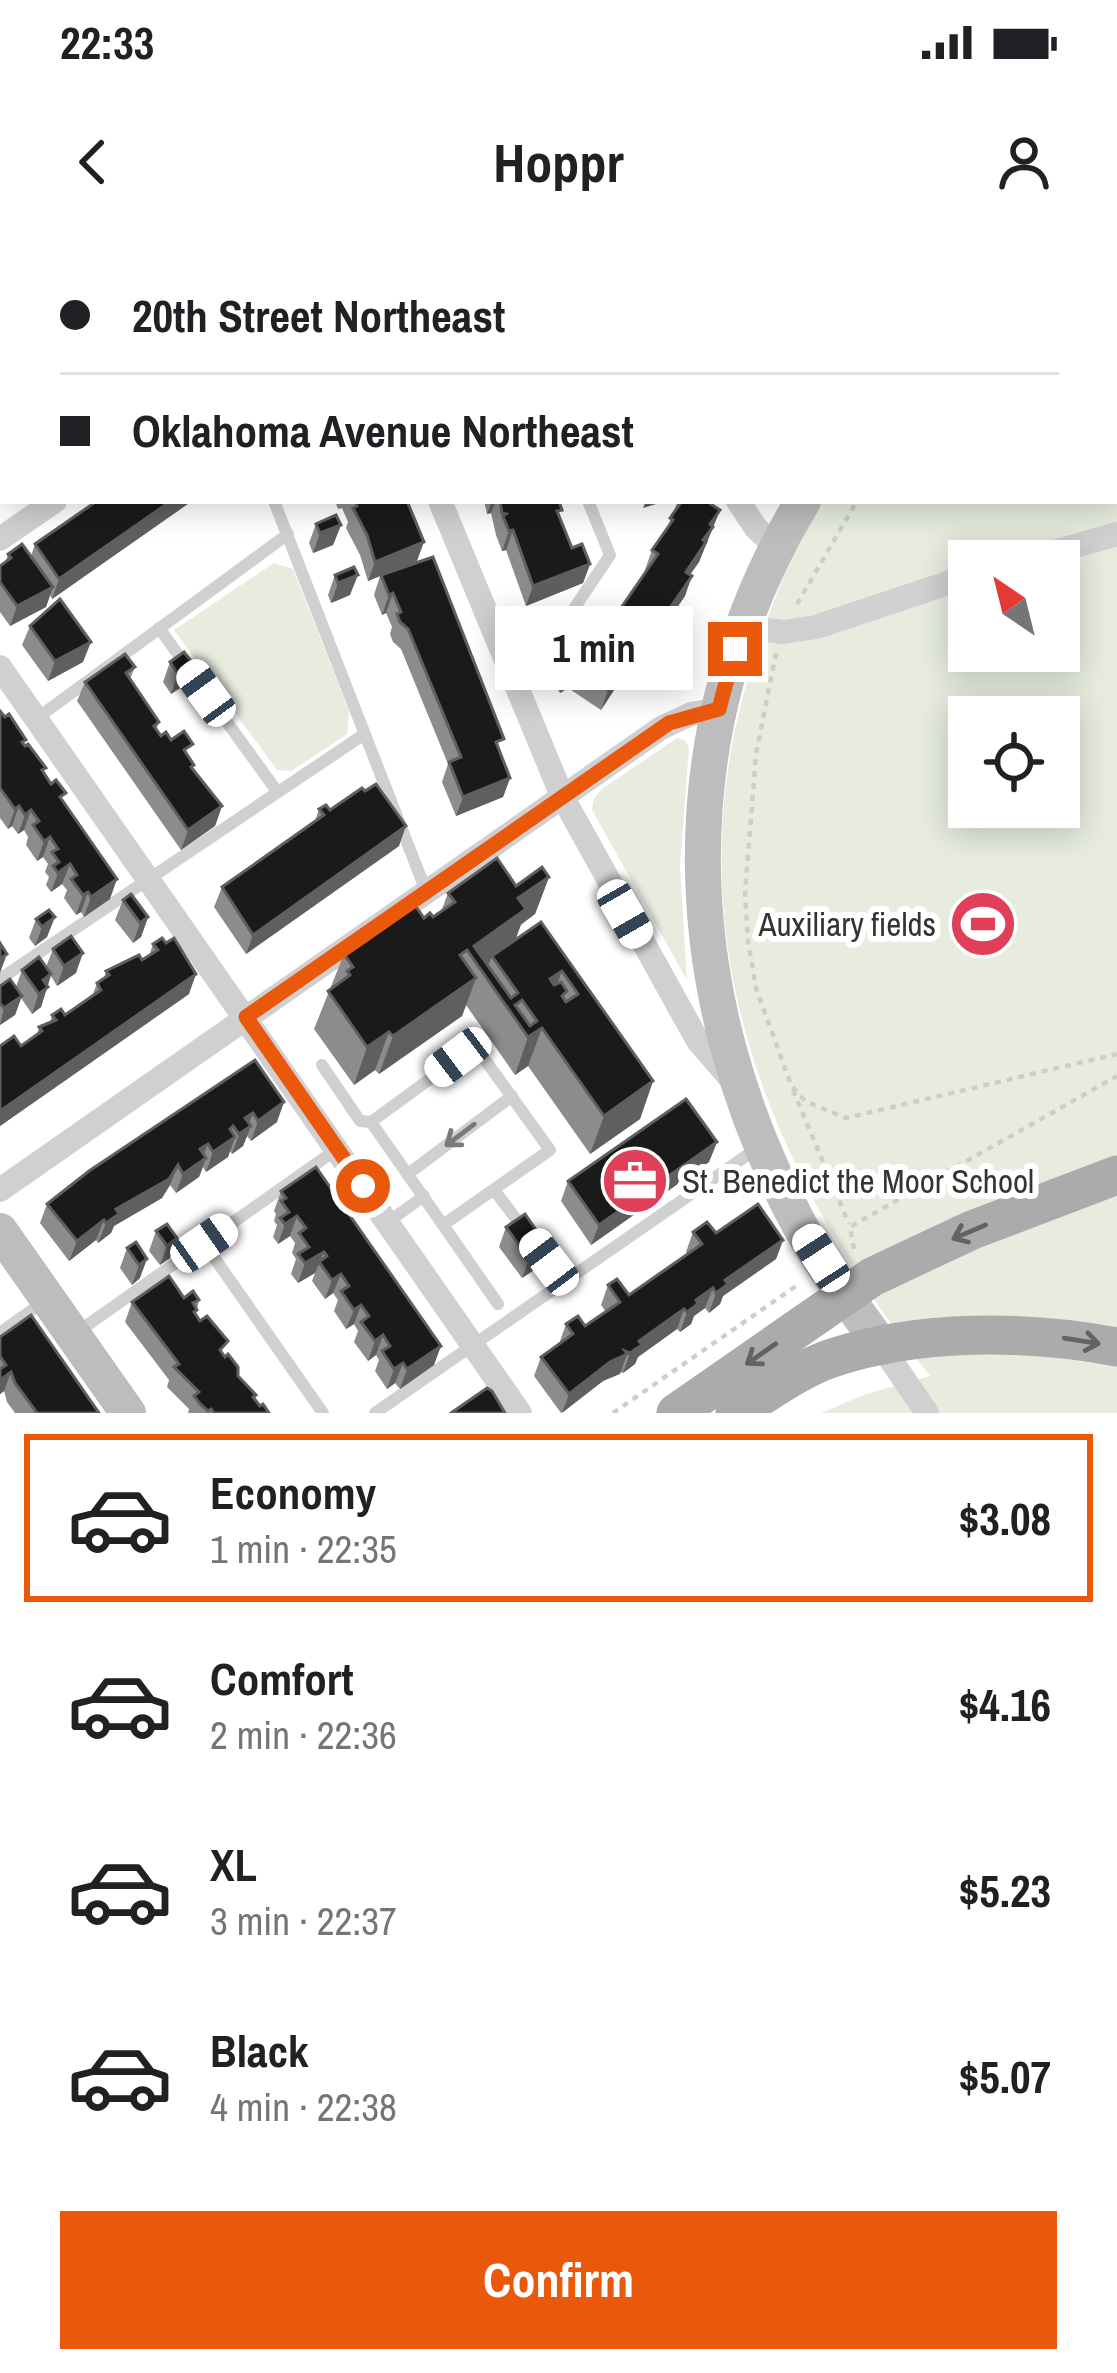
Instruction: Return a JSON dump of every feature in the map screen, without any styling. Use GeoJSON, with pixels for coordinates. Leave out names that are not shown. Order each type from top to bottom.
{"type":"FeatureCollection","features":[{"type":"Feature","properties":{"kind":"main road"},"geometry":{"type":"LineString","coordinates":[[676,1413],[872,1277],[972,1230],[1117,1175]]}},
{"type":"Feature","properties":{"kind":"main road"},"geometry":{"type":"LineString","coordinates":[[735,1413],[815,1365],[882,1347],[971,1337],[1056,1337],[1117,1347]]}},
{"type":"Feature","properties":{"kind":"street"},"geometry":{"type":"LineString","coordinates":[[0,539],[51,504]]}},
{"type":"Feature","properties":{"kind":"street"},"geometry":{"type":"LineString","coordinates":[[441,504],[562,796],[698,1041],[738,1087]]}},
{"type":"Feature","properties":{"kind":"street"},"geometry":{"type":"LineString","coordinates":[[740,504],[777,548]]}},
{"type":"Feature","properties":{"kind":"street"},"geometry":{"type":"LineString","coordinates":[[801,504],[743,627],[719,709],[704,806],[703,896],[712,990],[738,1087],[800,1226],[927,1413]]}},
{"type":"Feature","properties":{"kind":"street"},"geometry":{"type":"LineString","coordinates":[[1080,545],[1117,534]]}},
{"type":"Feature","properties":{"kind":"street"},"geometry":{"type":"LineString","coordinates":[[743,627],[783,632],[816,627],[948,583]]}},
{"type":"Feature","properties":{"kind":"street"},"geometry":{"type":"LineString","coordinates":[[0,667],[520,1413]]}},
{"type":"Feature","properties":{"kind":"street"},"geometry":{"type":"LineString","coordinates":[[0,1190],[669,723],[719,709]]}},
{"type":"Feature","properties":{"kind":"street"},"geometry":{"type":"LineString","coordinates":[[0,1232],[128,1413]]}},
{"type":"Feature","properties":{"kind":"lane"},"geometry":{"type":"LineString","coordinates":[[275,504],[426,891]]}},
{"type":"Feature","properties":{"kind":"lane"},"geometry":{"type":"LineString","coordinates":[[504,657],[567,620],[610,555],[589,504]]}},
{"type":"Feature","properties":{"kind":"lane"},"geometry":{"type":"LineString","coordinates":[[36,718],[288,534]]}},
{"type":"Feature","properties":{"kind":"lane"},"geometry":{"type":"LineString","coordinates":[[160,628],[276,790]]}},
{"type":"Feature","properties":{"kind":"lane"},"geometry":{"type":"LineString","coordinates":[[0,953],[6,975],[363,735]]}},
{"type":"Feature","properties":{"kind":"lane"},"geometry":{"type":"LineString","coordinates":[[322,1065],[360,1121],[371,1122],[471,1049],[478,1050],[550,1150],[443,1226]]}},
{"type":"Feature","properties":{"kind":"lane"},"geometry":{"type":"LineString","coordinates":[[408,1174],[512,1096]]}},
{"type":"Feature","properties":{"kind":"lane"},"geometry":{"type":"LineString","coordinates":[[371,1122],[498,1304]]}},
{"type":"Feature","properties":{"kind":"lane"},"geometry":{"type":"LineString","coordinates":[[375,1413],[761,1145]]}},
{"type":"Feature","properties":{"kind":"lane"},"geometry":{"type":"LineString","coordinates":[[73,1336],[337,1149]]}},
{"type":"Feature","properties":{"kind":"lane"},"geometry":{"type":"LineString","coordinates":[[494,1190],[549,1262]]}},
{"type":"Feature","properties":{"kind":"lane"},"geometry":{"type":"LineString","coordinates":[[388,1222],[424,1196]]}},
{"type":"Feature","properties":{"kind":"lane"},"geometry":{"type":"LineString","coordinates":[[204,1243],[323,1413]]}},
{"type":"Feature","properties":{"kind":"lane"},"geometry":{"type":"LineString","coordinates":[[0,1333],[48,1299]]}},
{"type":"Feature","properties":{"kind":"path"},"geometry":{"type":"LineString","coordinates":[[850,1243],[850,1226],[756,988],[745,895],[756,754],[770,675],[783,632],[855,504]]}},
{"type":"Feature","properties":{"kind":"path"},"geometry":{"type":"LineString","coordinates":[[791,1085],[805,1101],[846,1118],[1117,1054]]}},
{"type":"Feature","properties":{"kind":"path"},"geometry":{"type":"LineString","coordinates":[[850,1226],[1117,1076]]}},
{"type":"Feature","properties":{"kind":"path"},"geometry":{"type":"LineString","coordinates":[[614,1413],[791,1289]]}},
{"type":"Feature","properties":{"kind":"shaded area"},"geometry":{"type":"Polygon","coordinates":[[[816,504],[1117,504],[1117,1413],[821,1413],[930,1376],[833,1234],[793,1159],[761,1081],[738,1001],[724,918],[722,833],[732,745],[764,627],[816,504]]]}},
{"type":"Feature","properties":{"kind":"shaded area"},"geometry":{"type":"Polygon","coordinates":[[[274,563],[293,569],[349,711],[347,734],[291,771],[277,770],[174,630],[274,563]]]}},
{"type":"Feature","properties":{"kind":"shaded area"},"geometry":{"type":"Polygon","coordinates":[[[677,738],[689,747],[680,866],[687,980],[592,810],[602,789],[677,738]]]}},
{"type":"Feature","properties":{"kind":"building"},"geometry":{"type":"Polygon","coordinates":[[[93,504],[167,504],[59,579],[35,544],[93,504]]]}},
{"type":"Feature","properties":{"kind":"building"},"geometry":{"type":"Polygon","coordinates":[[[408,504],[424,542],[375,562],[353,508],[408,504]]]}},
{"type":"Feature","properties":{"kind":"building"},"geometry":{"type":"Polygon","coordinates":[[[500,504],[560,504],[562,510],[557,511],[572,548],[582,544],[590,564],[533,586],[500,504]]]}},
{"type":"Feature","properties":{"kind":"building"},"geometry":{"type":"Polygon","coordinates":[[[680,504],[711,504],[720,510],[686,572],[692,576],[608,690],[575,668],[567,673],[552,651],[564,643],[580,661],[599,640],[658,554],[652,550],[680,504]]]}},
{"type":"Feature","properties":{"kind":"building"},"geometry":{"type":"Polygon","coordinates":[[[336,515],[341,525],[320,533],[316,524],[336,515]]]}},
{"type":"Feature","properties":{"kind":"building"},"geometry":{"type":"Polygon","coordinates":[[[22,544],[53,587],[17,606],[0,582],[0,566],[22,544]]]}},
{"type":"Feature","properties":{"kind":"building"},"geometry":{"type":"Polygon","coordinates":[[[433,557],[504,739],[496,742],[510,778],[463,797],[449,762],[461,757],[408,629],[400,622],[393,593],[389,595],[381,575],[433,557]]]}},
{"type":"Feature","properties":{"kind":"building"},"geometry":{"type":"Polygon","coordinates":[[[354,567],[358,575],[338,583],[335,575],[354,567]]]}},
{"type":"Feature","properties":{"kind":"building"},"geometry":{"type":"Polygon","coordinates":[[[60,599],[91,642],[55,661],[30,626],[60,599]]]}},
{"type":"Feature","properties":{"kind":"building"},"geometry":{"type":"Polygon","coordinates":[[[184,652],[193,664],[178,674],[170,662],[184,652]]]}},
{"type":"Feature","properties":{"kind":"building"},"geometry":{"type":"Polygon","coordinates":[[[125,654],[135,667],[126,673],[159,722],[154,726],[171,740],[184,731],[193,744],[184,750],[191,767],[222,806],[188,830],[85,682],[125,654]]]}},
{"type":"Feature","properties":{"kind":"building"},"geometry":{"type":"Polygon","coordinates":[[[0,711],[5,717],[9,714],[26,740],[22,742],[46,768],[42,770],[51,784],[56,780],[66,793],[60,797],[117,879],[91,897],[88,892],[83,895],[71,879],[77,875],[70,864],[58,873],[53,866],[59,862],[52,852],[58,849],[50,837],[44,841],[33,825],[39,821],[31,810],[25,815],[19,806],[15,809],[0,788],[0,711]]]}},
{"type":"Feature","properties":{"kind":"building"},"geometry":{"type":"Polygon","coordinates":[[[376,784],[406,826],[253,935],[222,887],[324,815],[319,809],[326,805],[330,810],[376,784]]]}},
{"type":"Feature","properties":{"kind":"building"},"geometry":{"type":"Polygon","coordinates":[[[497,858],[516,886],[542,867],[549,877],[518,898],[526,909],[474,946],[511,998],[518,993],[492,956],[541,922],[653,1081],[604,1116],[542,1028],[528,1037],[467,950],[460,955],[476,978],[393,1036],[389,1032],[367,1047],[328,991],[350,975],[347,971],[353,967],[344,954],[414,904],[424,918],[430,913],[433,917],[455,902],[448,893],[497,858]],[[562,971],[550,979],[554,985],[561,982],[567,991],[562,996],[566,1002],[578,994],[562,971]],[[522,1000],[515,1005],[530,1026],[537,1021],[522,1000]]]}},
{"type":"Feature","properties":{"kind":"building"},"geometry":{"type":"Polygon","coordinates":[[[131,894],[148,917],[140,923],[123,900],[131,894]]]}},
{"type":"Feature","properties":{"kind":"building"},"geometry":{"type":"Polygon","coordinates":[[[49,910],[55,917],[42,927],[36,919],[49,910]]]}},
{"type":"Feature","properties":{"kind":"building"},"geometry":{"type":"Polygon","coordinates":[[[71,936],[83,953],[64,966],[53,949],[71,936]]]}},
{"type":"Feature","properties":{"kind":"building"},"geometry":{"type":"Polygon","coordinates":[[[162,938],[166,943],[174,938],[196,974],[0,1111],[0,1046],[14,1036],[21,1046],[42,1031],[39,1027],[56,1020],[52,1015],[61,1009],[65,1015],[101,990],[97,983],[109,975],[106,971],[139,955],[142,960],[158,950],[153,944],[162,938]]]}},
{"type":"Feature","properties":{"kind":"building"},"geometry":{"type":"Polygon","coordinates":[[[39,957],[51,974],[43,980],[48,987],[39,994],[22,970],[39,957]]]}},
{"type":"Feature","properties":{"kind":"building"},"geometry":{"type":"Polygon","coordinates":[[[10,979],[22,996],[4,1008],[0,986],[10,979]]]}},
{"type":"Feature","properties":{"kind":"building"},"geometry":{"type":"Polygon","coordinates":[[[255,1060],[284,1102],[258,1121],[253,1113],[245,1118],[251,1126],[239,1134],[233,1126],[235,1137],[213,1152],[208,1144],[203,1147],[206,1158],[183,1174],[178,1165],[169,1179],[116,1209],[119,1214],[77,1241],[47,1204],[255,1060]]]}},
{"type":"Feature","properties":{"kind":"building","name":"St. Benedict the Moor School"},"geometry":{"type":"Polygon","coordinates":[[[686,1099],[717,1142],[599,1225],[568,1181],[686,1099]]]}},
{"type":"Feature","properties":{"kind":"building"},"geometry":{"type":"Polygon","coordinates":[[[316,1167],[441,1346],[407,1369],[403,1363],[394,1369],[382,1351],[390,1346],[383,1335],[375,1341],[361,1322],[369,1316],[361,1305],[354,1310],[341,1291],[349,1286],[341,1274],[332,1280],[319,1262],[327,1256],[324,1252],[305,1263],[298,1254],[309,1247],[299,1233],[306,1228],[297,1216],[285,1224],[280,1218],[289,1212],[281,1191],[316,1167]]]}},
{"type":"Feature","properties":{"kind":"building"},"geometry":{"type":"Polygon","coordinates":[[[758,1204],[783,1240],[725,1280],[728,1284],[716,1293],[713,1288],[696,1300],[698,1304],[687,1312],[684,1309],[639,1341],[642,1345],[625,1351],[569,1394],[541,1357],[573,1334],[566,1324],[578,1316],[585,1326],[620,1302],[608,1285],[617,1279],[629,1295],[702,1244],[693,1232],[707,1222],[716,1233],[758,1204]]]}},
{"type":"Feature","properties":{"kind":"building"},"geometry":{"type":"Polygon","coordinates":[[[525,1214],[547,1246],[529,1259],[506,1227],[525,1214]]]}},
{"type":"Feature","properties":{"kind":"building"},"geometry":{"type":"Polygon","coordinates":[[[167,1224],[177,1238],[167,1246],[156,1231],[167,1224]]]}},
{"type":"Feature","properties":{"kind":"building"},"geometry":{"type":"Polygon","coordinates":[[[136,1242],[147,1259],[139,1265],[127,1248],[136,1242]]]}},
{"type":"Feature","properties":{"kind":"building"},"geometry":{"type":"Polygon","coordinates":[[[169,1276],[184,1298],[193,1291],[199,1300],[193,1303],[194,1312],[200,1321],[207,1316],[228,1341],[220,1350],[225,1357],[228,1354],[238,1367],[238,1376],[269,1413],[214,1413],[194,1396],[199,1392],[174,1367],[179,1364],[132,1302],[169,1276]]]}},
{"type":"Feature","properties":{"kind":"building"},"geometry":{"type":"Polygon","coordinates":[[[31,1315],[99,1413],[37,1413],[11,1372],[0,1380],[0,1369],[6,1365],[0,1356],[0,1337],[31,1315]]]}},
{"type":"Feature","properties":{"kind":"building"},"geometry":{"type":"Polygon","coordinates":[[[487,1388],[505,1413],[451,1413],[487,1388]]]}},
{"type":"Feature","properties":{"kind":"place","name":"Auxiliary fields"},"geometry":{"type":"Point","coordinates":[983,924]}},
{"type":"Feature","properties":{"kind":"place","name":"St. Benedict the Moor School"},"geometry":{"type":"Point","coordinates":[635,1181]}},
{"type":"Feature","properties":{"kind":"route"},"geometry":{"type":"LineString","coordinates":[[363,1186],[246,1017],[669,723],[719,709],[735,649]]}}]}
